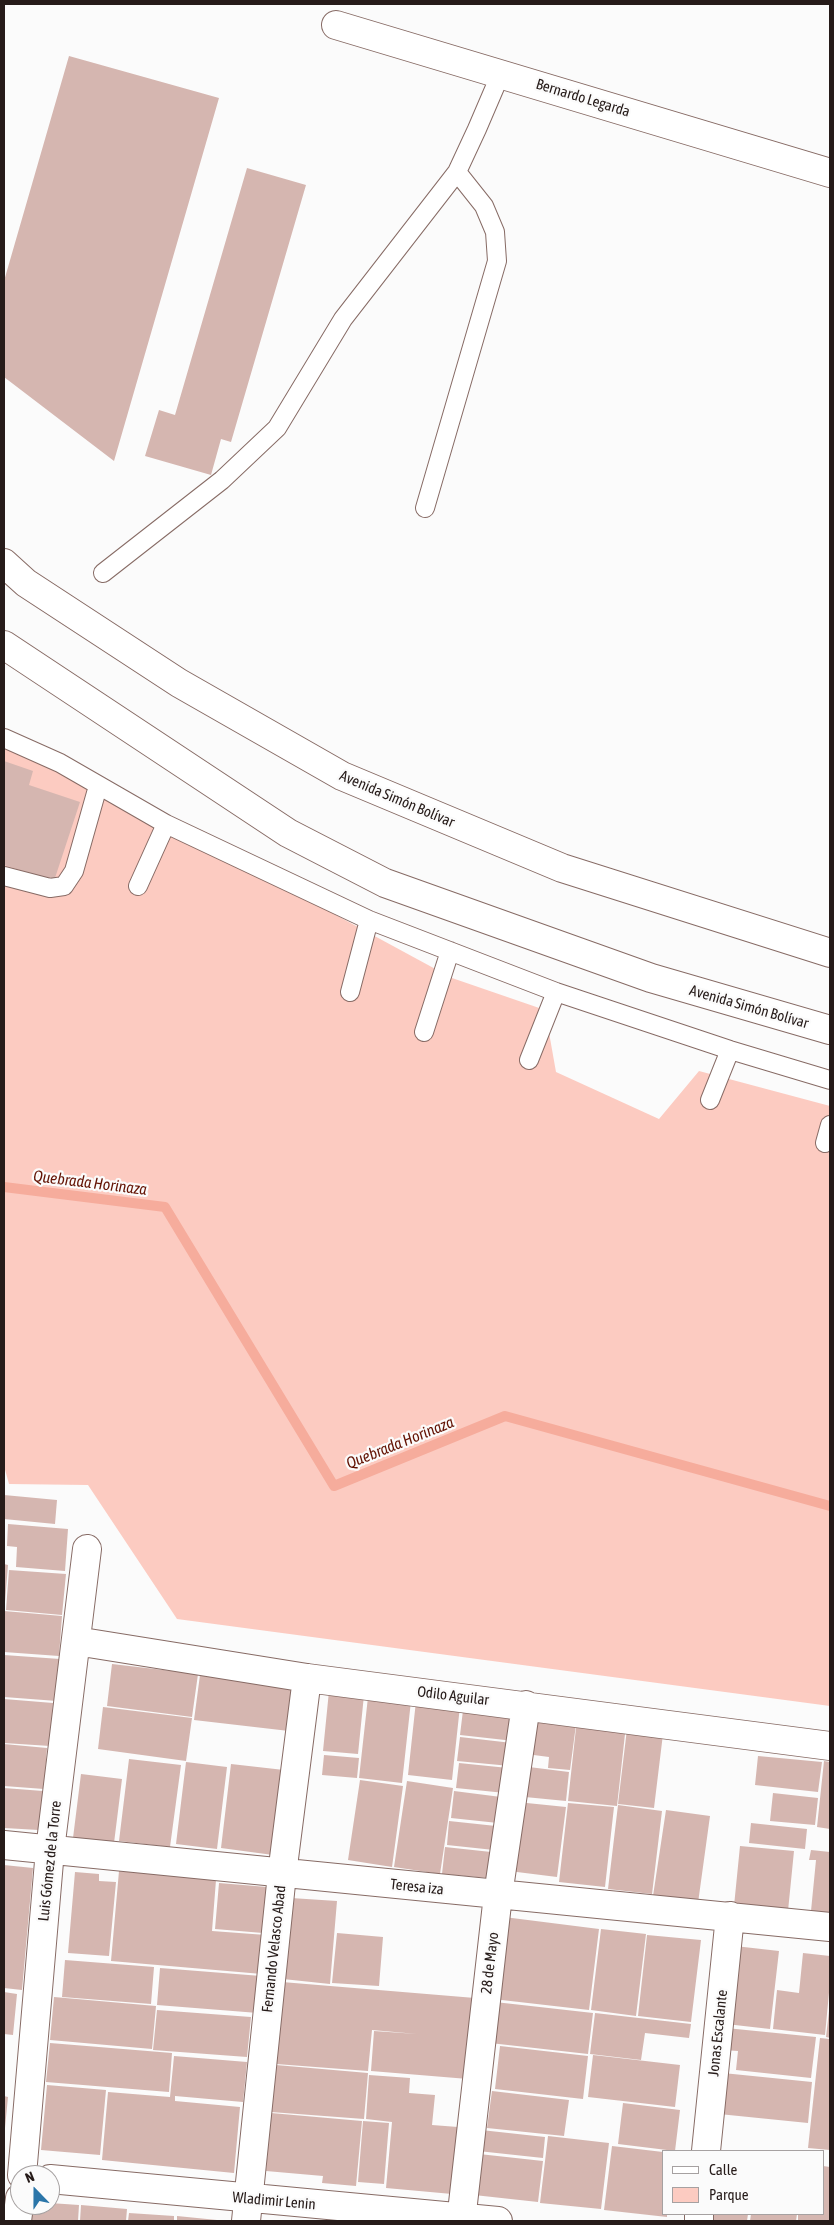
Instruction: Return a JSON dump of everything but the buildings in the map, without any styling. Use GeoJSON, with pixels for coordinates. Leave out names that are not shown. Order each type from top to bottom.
{"type":"FeatureCollection","features":[{"type":"Feature","properties":{"kind":"main road","name":"Bernardo Legarda"},"geometry":{"type":"LineString","coordinates":[[336,25],[830,172]]}},
{"type":"Feature","properties":{"kind":"main road","name":"Avenida Simón Bolívar"},"geometry":{"type":"LineString","coordinates":[[4,563],[26,583],[179,683],[342,776],[562,868],[830,953]]}},
{"type":"Feature","properties":{"kind":"main road","name":"Avenida Simón Bolívar"},"geometry":{"type":"LineString","coordinates":[[4,645],[288,833],[385,883],[650,978],[830,1030]]}},
{"type":"Feature","properties":{"kind":"main road","name":"Luis Gómez de la Torre"},"geometry":{"type":"LineString","coordinates":[[22,2165],[50,1850],[87,1549]]}},
{"type":"Feature","properties":{"kind":"main road","name":"Odilo Aguilar"},"geometry":{"type":"LineString","coordinates":[[76,1642],[307,1678],[830,1746]]}},
{"type":"Feature","properties":{"kind":"main road","name":"Fernando Velasco Abad"},"geometry":{"type":"LineString","coordinates":[[248,2210],[282,1874],[307,1678]]}},
{"type":"Feature","properties":{"kind":"main road","name":"28 de Mayo"},"geometry":{"type":"LineString","coordinates":[[461,2220],[498,1895],[526,1705]]}},
{"type":"Feature","properties":{"kind":"main road","name":"Teresa iza"},"geometry":{"type":"LineString","coordinates":[[4,1845],[830,1927]]}},
{"type":"Feature","properties":{"kind":"main road","name":"Jonas Escalante"},"geometry":{"type":"LineString","coordinates":[[706,2150],[730,1916]]}},
{"type":"Feature","properties":{"kind":"main road","name":"Wladimir Lenin"},"geometry":{"type":"LineString","coordinates":[[60,2181],[248,2210],[498,2221]]}},
{"type":"Feature","properties":{"kind":"lane"},"geometry":{"type":"LineString","coordinates":[[103,573],[222,480],[277,428],[343,319],[457,172],[478,129],[501,73]]}},
{"type":"Feature","properties":{"kind":"lane"},"geometry":{"type":"LineString","coordinates":[[425,508],[497,261],[495,232],[484,206],[457,172]]}},
{"type":"Feature","properties":{"kind":"lane"},"geometry":{"type":"LineString","coordinates":[[4,738],[60,763],[166,824],[369,920],[556,992],[730,1050],[830,1080]]}},
{"type":"Feature","properties":{"kind":"lane"},"geometry":{"type":"LineString","coordinates":[[4,876],[50,888],[64,886],[74,871],[98,786]]}},
{"type":"Feature","properties":{"kind":"lane"},"geometry":{"type":"LineString","coordinates":[[138,886],[166,824]]}},
{"type":"Feature","properties":{"kind":"lane"},"geometry":{"type":"LineString","coordinates":[[350,992],[369,920]]}},
{"type":"Feature","properties":{"kind":"lane"},"geometry":{"type":"LineString","coordinates":[[424,1032],[450,951]]}},
{"type":"Feature","properties":{"kind":"lane"},"geometry":{"type":"LineString","coordinates":[[529,1060],[556,992]]}},
{"type":"Feature","properties":{"kind":"lane"},"geometry":{"type":"LineString","coordinates":[[710,1100],[730,1050]]}},
{"type":"Feature","properties":{"kind":"lane"},"geometry":{"type":"LineString","coordinates":[[825,1143],[830,1125]]}},
{"type":"Feature","properties":{"kind":"green space"},"geometry":{"type":"Polygon","coordinates":[[[4,735],[452,978],[545,1010],[556,1072],[659,1119],[699,1071],[830,1106],[830,1706],[177,1619],[88,1485],[9,1484],[4,1466],[4,735]]]}},
{"type":"Feature","properties":{"kind":"waterway","name":"Quebrada Horinaza"},"geometry":{"type":"LineString","coordinates":[[4,1187],[165,1207],[334,1486],[505,1416],[830,1506]]}}]}
